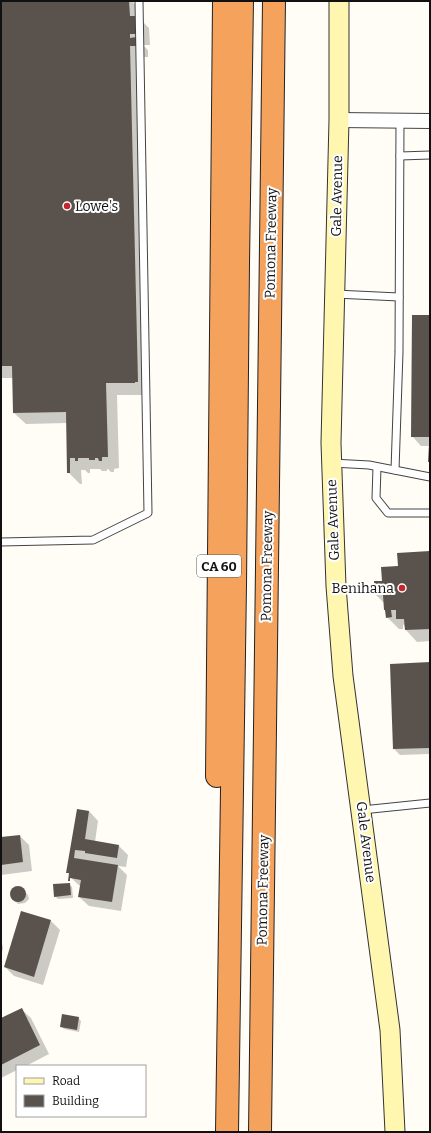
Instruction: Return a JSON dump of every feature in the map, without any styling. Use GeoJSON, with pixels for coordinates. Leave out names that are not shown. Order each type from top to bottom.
{"type":"FeatureCollection","features":[{"type":"Feature","properties":{"kind":"highway","name":"CA 60"},"geometry":{"type":"LineString","coordinates":[[214,1132],[224,1]]}},
{"type":"Feature","properties":{"kind":"highway"},"geometry":{"type":"LineString","coordinates":[[227,1132],[242,1]]}},
{"type":"Feature","properties":{"kind":"highway"},"geometry":{"type":"LineString","coordinates":[[239,1132],[252,1]]}},
{"type":"Feature","properties":{"kind":"highway","name":"Pomona Freeway"},"geometry":{"type":"LineString","coordinates":[[260,1132],[274,1]]}},
{"type":"Feature","properties":{"kind":"main road","name":"Gale Avenue"},"geometry":{"type":"LineString","coordinates":[[339,1],[339,120],[331,463],[336,586],[343,669],[390,1030],[395,1132]]}},
{"type":"Feature","properties":{"kind":"street"},"geometry":{"type":"LineString","coordinates":[[339,120],[430,121]]}},
{"type":"Feature","properties":{"kind":"lane"},"geometry":{"type":"LineString","coordinates":[[1,542],[92,540],[148,513],[139,1]]}},
{"type":"Feature","properties":{"kind":"lane"},"geometry":{"type":"LineString","coordinates":[[396,470],[399,352],[400,121]]}},
{"type":"Feature","properties":{"kind":"lane"},"geometry":{"type":"LineString","coordinates":[[400,156],[430,155]]}},
{"type":"Feature","properties":{"kind":"lane"},"geometry":{"type":"LineString","coordinates":[[334,294],[399,297]]}},
{"type":"Feature","properties":{"kind":"lane"},"geometry":{"type":"LineString","coordinates":[[331,463],[378,466],[430,477]]}},
{"type":"Feature","properties":{"kind":"lane"},"geometry":{"type":"LineString","coordinates":[[378,466],[376,498],[388,513],[430,514]]}},
{"type":"Feature","properties":{"kind":"lane"},"geometry":{"type":"LineString","coordinates":[[362,810],[430,803]]}},
{"type":"Feature","properties":{"kind":"building","name":"Lowe's"},"geometry":{"type":"Polygon","coordinates":[[[1,1],[129,1],[130,16],[138,16],[138,34],[130,34],[130,38],[137,37],[137,46],[130,46],[138,382],[106,383],[108,457],[102,457],[102,461],[99,461],[98,458],[95,458],[95,460],[89,460],[89,458],[78,458],[78,461],[75,461],[75,458],[70,458],[70,473],[67,473],[66,412],[13,413],[12,366],[1,366],[1,1]]]}},
{"type":"Feature","properties":{"kind":"building"},"geometry":{"type":"Polygon","coordinates":[[[412,315],[430,315],[430,437],[411,437],[412,315]]]}},
{"type":"Feature","properties":{"kind":"building"},"geometry":{"type":"Polygon","coordinates":[[[429,445],[430,462],[428,462],[429,445]]]}},
{"type":"Feature","properties":{"kind":"building","name":"Benihana"},"geometry":{"type":"Polygon","coordinates":[[[430,551],[430,629],[405,630],[404,619],[396,619],[396,610],[391,610],[392,617],[386,618],[383,595],[375,595],[374,581],[382,581],[381,567],[398,566],[397,553],[430,551]]]}},
{"type":"Feature","properties":{"kind":"building"},"geometry":{"type":"Polygon","coordinates":[[[430,662],[430,748],[393,749],[390,664],[430,662]]]}},
{"type":"Feature","properties":{"kind":"building"},"geometry":{"type":"Polygon","coordinates":[[[77,809],[89,811],[85,839],[119,845],[117,858],[75,850],[74,858],[118,865],[112,902],[78,897],[81,880],[70,878],[70,881],[68,881],[69,873],[66,873],[77,809]]]}},
{"type":"Feature","properties":{"kind":"building"},"geometry":{"type":"Polygon","coordinates":[[[20,835],[23,862],[1,865],[1,837],[20,835]]]}},
{"type":"Feature","properties":{"kind":"building"},"geometry":{"type":"Polygon","coordinates":[[[70,883],[71,895],[54,897],[53,884],[70,883]]]}},
{"type":"Feature","properties":{"kind":"building"},"geometry":{"type":"Polygon","coordinates":[[[15,886],[21,886],[26,891],[24,900],[21,902],[15,902],[10,897],[10,891],[15,886]]]}},
{"type":"Feature","properties":{"kind":"building"},"geometry":{"type":"Polygon","coordinates":[[[21,911],[51,920],[34,977],[4,967],[21,911]]]}},
{"type":"Feature","properties":{"kind":"building"},"geometry":{"type":"Polygon","coordinates":[[[22,1008],[40,1045],[1,1065],[1,1018],[22,1008]]]}},
{"type":"Feature","properties":{"kind":"building"},"geometry":{"type":"Polygon","coordinates":[[[62,1014],[79,1017],[77,1030],[60,1027],[62,1014]]]}},
{"type":"Feature","properties":{"kind":"place","name":"Lowe's"},"geometry":{"type":"Point","coordinates":[67,206]}},
{"type":"Feature","properties":{"kind":"place","name":"Benihana"},"geometry":{"type":"Point","coordinates":[402,588]}}]}
